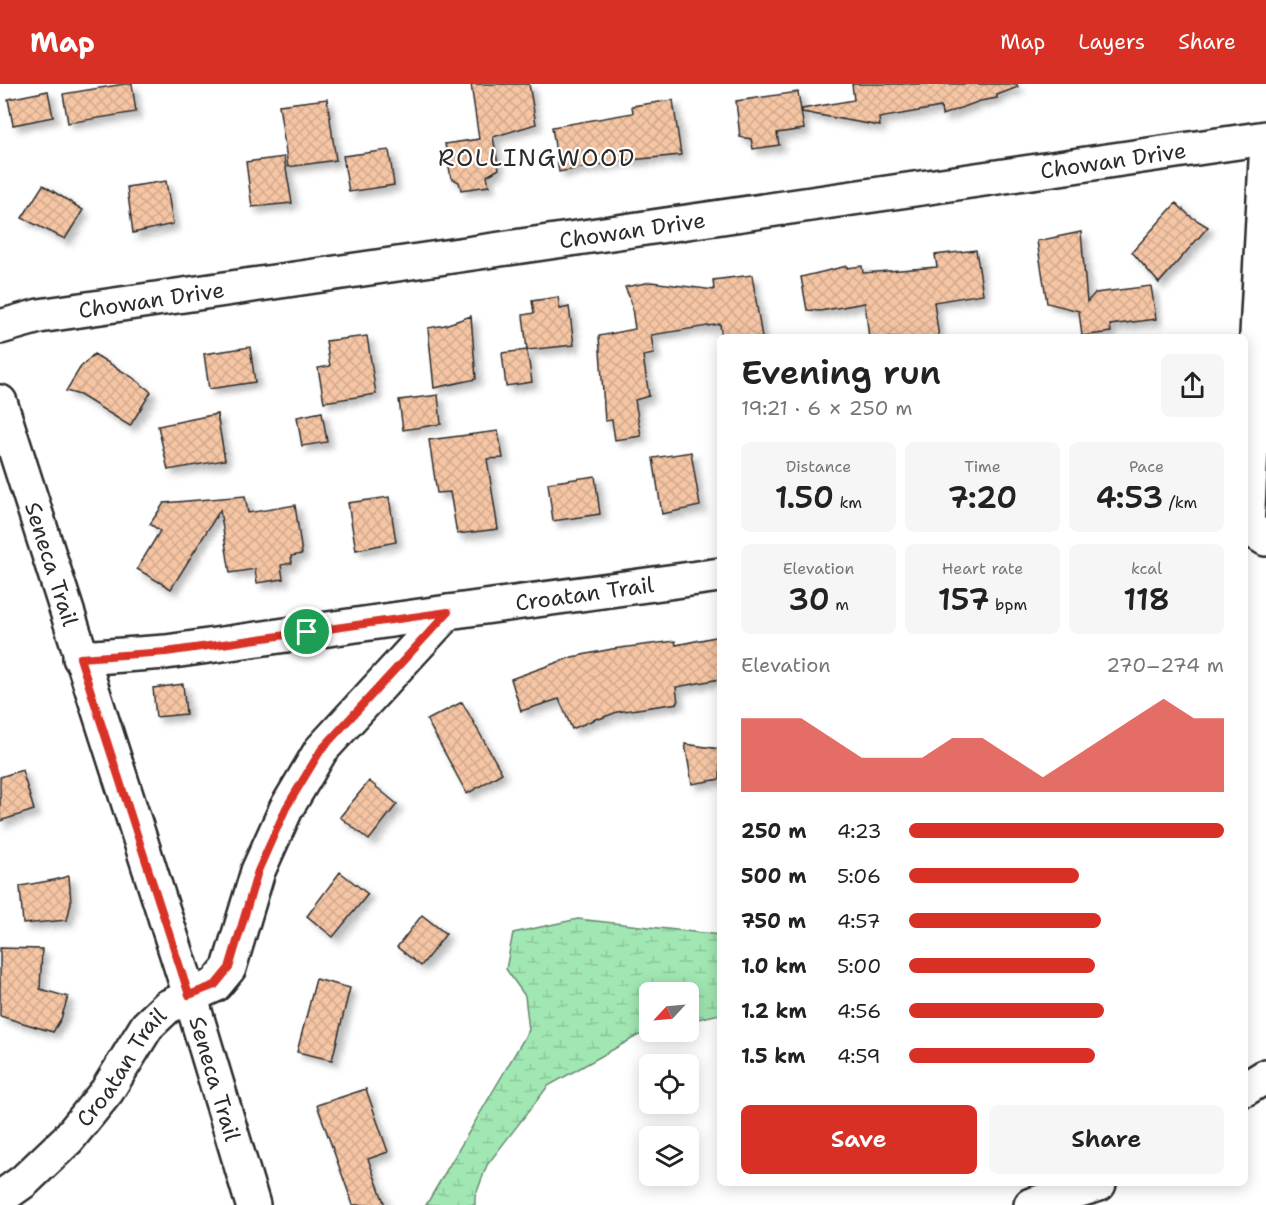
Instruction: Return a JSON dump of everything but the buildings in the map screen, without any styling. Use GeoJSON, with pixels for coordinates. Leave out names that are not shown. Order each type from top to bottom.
{"type":"FeatureCollection","features":[{"type":"Feature","properties":{"kind":"street","name":"Chowan Drive"},"geometry":{"type":"LineString","coordinates":[[0,327],[39,316],[1266,138]]}},
{"type":"Feature","properties":{"kind":"street"},"geometry":{"type":"LineString","coordinates":[[1253,531],[1266,160]]}},
{"type":"Feature","properties":{"kind":"street","name":"Seneca Trail"},"geometry":{"type":"LineString","coordinates":[[0,402],[189,995],[253,1205]]}},
{"type":"Feature","properties":{"kind":"street","name":"Croatan Trail"},"geometry":{"type":"LineString","coordinates":[[80,658],[166,652],[717,575]]}},
{"type":"Feature","properties":{"kind":"street","name":"Croatan Trail"},"geometry":{"type":"LineString","coordinates":[[0,1198],[24,1181],[68,1139],[107,1091],[147,1026],[167,1007],[215,985],[229,968],[258,871],[286,808],[321,750],[448,612]]}},
{"type":"Feature","properties":{"kind":"street"},"geometry":{"type":"LineString","coordinates":[[1248,1087],[1266,1076]]}},
{"type":"Feature","properties":{"kind":"street"},"geometry":{"type":"LineString","coordinates":[[1031,1205],[1093,1186]]}},
{"type":"Feature","properties":{"kind":"green space"},"geometry":{"type":"Polygon","coordinates":[[[578,919],[717,935],[717,1015],[699,1019],[699,982],[639,982],[639,1035],[548,1086],[487,1165],[475,1197],[475,1205],[426,1205],[529,1030],[525,996],[506,969],[513,933],[578,919]]]}},
{"type":"Feature","properties":{"kind":"district","name":"ROLLINGWOOD"},"geometry":{"type":"Point","coordinates":[537,158]}},
{"type":"Feature","properties":{"kind":"route"},"geometry":{"type":"LineString","coordinates":[[448,612],[382,681],[321,750],[286,808],[258,871],[229,968],[215,985],[189,995],[80,658],[166,652],[307,632],[448,612]]}}]}
